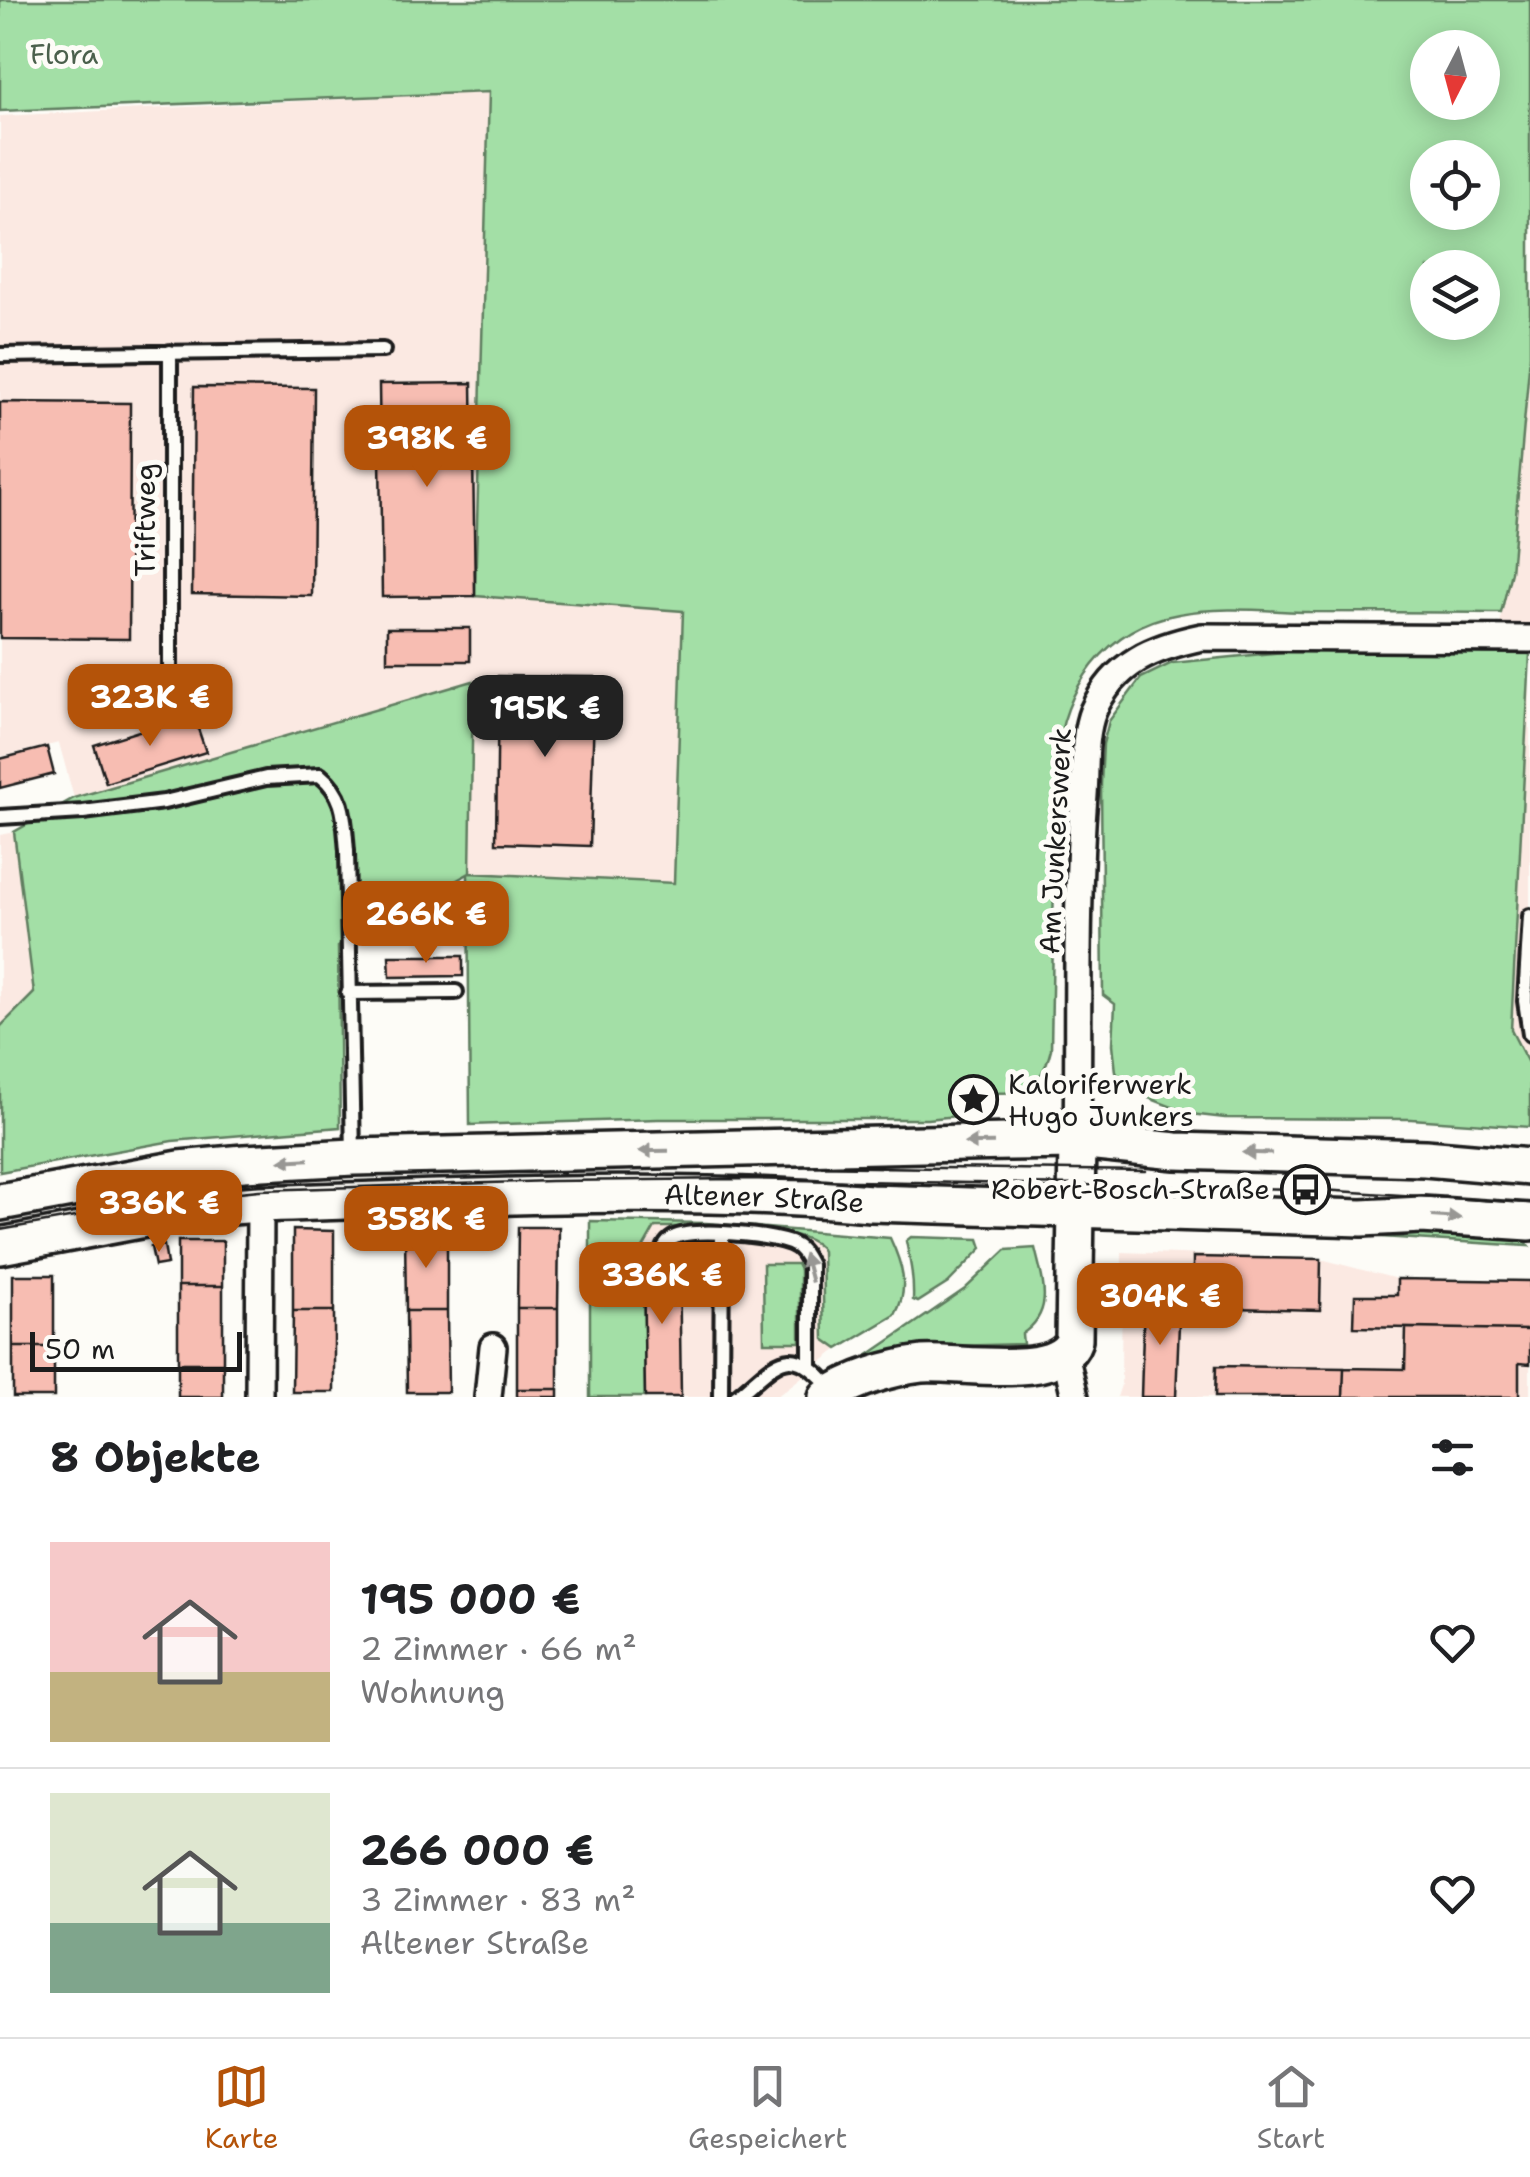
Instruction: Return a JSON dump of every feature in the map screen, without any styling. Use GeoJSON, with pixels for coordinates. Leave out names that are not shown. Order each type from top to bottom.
{"type":"FeatureCollection","features":[{"type":"Feature","properties":{"kind":"main road","name":"Altener Straße"},"geometry":{"type":"LineString","coordinates":[[0,1202],[180,1169],[353,1157],[1077,1141],[1176,1151],[1424,1158],[1530,1167]]}},
{"type":"Feature","properties":{"kind":"main road"},"geometry":{"type":"LineString","coordinates":[[831,1394],[875,1375],[922,1364],[1040,1365],[1065,1354],[1074,1340],[1077,1141]]}},
{"type":"Feature","properties":{"kind":"main road","name":"Altener Straße"},"geometry":{"type":"LineString","coordinates":[[0,1246],[204,1208],[718,1194],[1362,1218],[1422,1215],[1530,1222]]}},
{"type":"Feature","properties":{"kind":"street","name":"Am Junkerswerk"},"geometry":{"type":"LineString","coordinates":[[1077,1141],[1081,832],[1086,762],[1092,714],[1106,689],[1126,666],[1160,646],[1202,637],[1530,639]]}},
{"type":"Feature","properties":{"kind":"street"},"geometry":{"type":"LineString","coordinates":[[259,1397],[260,1204]]}},
{"type":"Feature","properties":{"kind":"street"},"geometry":{"type":"LineString","coordinates":[[488,1397],[492,1346]]}},
{"type":"Feature","properties":{"kind":"street"},"geometry":{"type":"LineString","coordinates":[[1065,1354],[1075,1397]]}},
{"type":"Feature","properties":{"kind":"lane"},"geometry":{"type":"LineString","coordinates":[[0,355],[382,350]]}},
{"type":"Feature","properties":{"kind":"lane","name":"Triftweg"},"geometry":{"type":"LineString","coordinates":[[170,352],[170,688]]}},
{"type":"Feature","properties":{"kind":"lane"},"geometry":{"type":"LineString","coordinates":[[0,817],[164,802],[266,778],[320,775],[335,787],[343,805],[353,1157]]}},
{"type":"Feature","properties":{"kind":"lane"},"geometry":{"type":"LineString","coordinates":[[1530,916],[1525,1000],[1530,1034]]}},
{"type":"Feature","properties":{"kind":"lane"},"geometry":{"type":"LineString","coordinates":[[348,993],[456,992]]}},
{"type":"Feature","properties":{"kind":"lane"},"geometry":{"type":"LineString","coordinates":[[721,1397],[722,1234]]}},
{"type":"Feature","properties":{"kind":"lane"},"geometry":{"type":"LineString","coordinates":[[662,1258],[668,1242],[678,1236],[722,1234],[766,1238],[792,1244],[804,1252],[813,1288],[810,1365]]}},
{"type":"Feature","properties":{"kind":"lane"},"geometry":{"type":"LineString","coordinates":[[736,1397],[781,1361],[793,1359],[810,1365],[831,1394]]}},
{"type":"Feature","properties":{"kind":"shaded area"},"geometry":{"type":"Polygon","coordinates":[[[490,92],[475,596],[683,610],[674,883],[469,873],[472,681],[74,798],[59,743],[0,757],[0,116],[490,92]]]}},
{"type":"Feature","properties":{"kind":"shaded area"},"geometry":{"type":"Polygon","coordinates":[[[1530,355],[1530,1118],[1507,1117],[1528,640],[1500,639],[1501,613],[1511,572],[1530,355]]]}},
{"type":"Feature","properties":{"kind":"shaded area"},"geometry":{"type":"Polygon","coordinates":[[[14,832],[34,994],[0,1027],[0,835],[14,832]]]}},
{"type":"Feature","properties":{"kind":"shaded area"},"geometry":{"type":"Polygon","coordinates":[[[619,1222],[706,1223],[890,1238],[904,1275],[900,1307],[895,1315],[838,1349],[776,1397],[608,1397],[619,1222]]]}},
{"type":"Feature","properties":{"kind":"shaded area"},"geometry":{"type":"Polygon","coordinates":[[[1122,1252],[1321,1259],[1397,1279],[1530,1281],[1530,1397],[1117,1397],[1121,1385],[1122,1252]]]}},
{"type":"Feature","properties":{"kind":"green space","name":"Flora"},"geometry":{"type":"Polygon","coordinates":[[[0,0],[1530,0],[1530,355],[1511,572],[1501,613],[1211,610],[1153,621],[1109,647],[1092,665],[1068,709],[1056,760],[1051,1049],[1046,1066],[1031,1086],[1021,1090],[966,1092],[966,1115],[927,1119],[658,1119],[470,1125],[468,874],[338,947],[340,1127],[172,1141],[0,1172],[0,1027],[34,993],[14,832],[74,798],[473,681],[470,873],[674,883],[683,611],[475,596],[489,92],[0,111],[0,0]]]}},
{"type":"Feature","properties":{"kind":"green space"},"geometry":{"type":"Polygon","coordinates":[[[1293,651],[1530,654],[1511,1030],[1530,1067],[1530,1127],[1411,1119],[1225,1118],[1190,1114],[1128,1090],[1116,1072],[1115,1004],[1103,995],[1101,785],[1103,744],[1109,721],[1141,678],[1172,663],[1293,651]]]}},
{"type":"Feature","properties":{"kind":"green space"},"geometry":{"type":"Polygon","coordinates":[[[590,1221],[706,1223],[890,1238],[901,1267],[900,1305],[895,1315],[838,1349],[824,1339],[822,1251],[812,1242],[795,1235],[746,1228],[655,1227],[638,1257],[643,1258],[645,1397],[590,1397],[590,1221]]]}},
{"type":"Feature","properties":{"kind":"green space"},"geometry":{"type":"Polygon","coordinates":[[[1250,1225],[1522,1236],[1529,1246],[1252,1229],[1250,1225]]]}},
{"type":"Feature","properties":{"kind":"green space"},"geometry":{"type":"Polygon","coordinates":[[[911,1237],[979,1239],[982,1248],[948,1283],[918,1302],[913,1300],[906,1241],[911,1237]]]}},
{"type":"Feature","properties":{"kind":"green space"},"geometry":{"type":"Polygon","coordinates":[[[1035,1248],[1043,1284],[1043,1306],[1022,1334],[1023,1344],[913,1347],[861,1360],[965,1289],[1006,1250],[1035,1248]]]}},
{"type":"Feature","properties":{"kind":"green space"},"geometry":{"type":"Polygon","coordinates":[[[763,1264],[797,1264],[800,1270],[800,1342],[764,1342],[763,1264]]]}},
{"type":"Feature","properties":{"kind":"building"},"geometry":{"type":"Polygon","coordinates":[[[472,383],[475,596],[382,597],[379,384],[472,383]]]}},
{"type":"Feature","properties":{"kind":"building"},"geometry":{"type":"Polygon","coordinates":[[[194,387],[314,388],[312,596],[192,594],[194,387]]]}},
{"type":"Feature","properties":{"kind":"building"},"geometry":{"type":"Polygon","coordinates":[[[0,402],[130,403],[129,639],[0,638],[0,402]]]}},
{"type":"Feature","properties":{"kind":"building"},"geometry":{"type":"Polygon","coordinates":[[[387,628],[470,628],[470,661],[387,661],[387,628]]]}},
{"type":"Feature","properties":{"kind":"building"},"geometry":{"type":"Polygon","coordinates":[[[498,676],[595,677],[590,846],[496,843],[498,676]]]}},
{"type":"Feature","properties":{"kind":"building"},"geometry":{"type":"Polygon","coordinates":[[[193,714],[206,752],[106,783],[94,745],[193,714]]]}},
{"type":"Feature","properties":{"kind":"building"},"geometry":{"type":"Polygon","coordinates":[[[47,747],[54,774],[0,788],[0,759],[47,747]]]}},
{"type":"Feature","properties":{"kind":"building"},"geometry":{"type":"Polygon","coordinates":[[[389,956],[463,956],[463,976],[390,977],[389,956]]]}},
{"type":"Feature","properties":{"kind":"building"},"geometry":{"type":"Polygon","coordinates":[[[518,1227],[559,1227],[558,1308],[517,1308],[518,1227]]]}},
{"type":"Feature","properties":{"kind":"building"},"geometry":{"type":"Polygon","coordinates":[[[293,1230],[334,1231],[334,1311],[293,1311],[293,1230]]]}},
{"type":"Feature","properties":{"kind":"building"},"geometry":{"type":"Polygon","coordinates":[[[447,1230],[447,1311],[406,1311],[405,1231],[447,1230]]]}},
{"type":"Feature","properties":{"kind":"building"},"geometry":{"type":"Polygon","coordinates":[[[178,1241],[223,1241],[223,1286],[178,1286],[178,1241]]]}},
{"type":"Feature","properties":{"kind":"building"},"geometry":{"type":"Polygon","coordinates":[[[164,1245],[167,1264],[155,1266],[151,1247],[164,1245]]]}},
{"type":"Feature","properties":{"kind":"building"},"geometry":{"type":"Polygon","coordinates":[[[679,1257],[681,1397],[645,1397],[643,1258],[679,1257]]]}},
{"type":"Feature","properties":{"kind":"building"},"geometry":{"type":"Polygon","coordinates":[[[1193,1257],[1321,1259],[1320,1310],[1193,1307],[1193,1257]]]}},
{"type":"Feature","properties":{"kind":"building"},"geometry":{"type":"Polygon","coordinates":[[[13,1275],[54,1275],[54,1347],[13,1347],[13,1275]]]}},
{"type":"Feature","properties":{"kind":"building"},"geometry":{"type":"Polygon","coordinates":[[[1397,1279],[1530,1281],[1530,1330],[1354,1327],[1355,1295],[1397,1295],[1397,1279]]]}},
{"type":"Feature","properties":{"kind":"building"},"geometry":{"type":"Polygon","coordinates":[[[178,1286],[223,1286],[223,1363],[178,1363],[178,1286]]]}},
{"type":"Feature","properties":{"kind":"building"},"geometry":{"type":"Polygon","coordinates":[[[1144,1298],[1180,1299],[1176,1397],[1141,1397],[1144,1298]]]}},
{"type":"Feature","properties":{"kind":"building"},"geometry":{"type":"Polygon","coordinates":[[[517,1308],[558,1308],[558,1389],[517,1389],[517,1308]]]}},
{"type":"Feature","properties":{"kind":"building"},"geometry":{"type":"Polygon","coordinates":[[[293,1311],[334,1311],[334,1392],[292,1392],[293,1311]]]}},
{"type":"Feature","properties":{"kind":"building"},"geometry":{"type":"Polygon","coordinates":[[[406,1311],[447,1311],[448,1392],[407,1392],[406,1311]]]}},
{"type":"Feature","properties":{"kind":"building"},"geometry":{"type":"Polygon","coordinates":[[[1406,1328],[1530,1330],[1530,1364],[1519,1363],[1519,1397],[1343,1397],[1344,1368],[1405,1369],[1406,1328]]]}},
{"type":"Feature","properties":{"kind":"building"},"geometry":{"type":"Polygon","coordinates":[[[13,1347],[54,1347],[54,1397],[13,1397],[13,1347]]]}},
{"type":"Feature","properties":{"kind":"building"},"geometry":{"type":"Polygon","coordinates":[[[178,1363],[223,1363],[223,1397],[178,1397],[178,1363]]]}},
{"type":"Feature","properties":{"kind":"building"},"geometry":{"type":"Polygon","coordinates":[[[1216,1366],[1344,1368],[1343,1397],[1215,1397],[1216,1366]]]}},
{"type":"Feature","properties":{"kind":"building"},"geometry":{"type":"Polygon","coordinates":[[[517,1389],[558,1389],[558,1397],[517,1397],[517,1389]]]}},
{"type":"Feature","properties":{"kind":"tram line"},"geometry":{"type":"LineString","coordinates":[[801,1166],[1146,1171]]}},
{"type":"Feature","properties":{"kind":"tram line"},"geometry":{"type":"LineString","coordinates":[[0,1230],[190,1197],[259,1190],[551,1181],[741,1179],[1305,1189],[1530,1203]]}},
{"type":"Feature","properties":{"kind":"place","name":"Kaloriferwerk Hugo Junkers"},"geometry":{"type":"Point","coordinates":[973,1100]}},
{"type":"Feature","properties":{"kind":"place","name":"Robert-Bosch-Straße"},"geometry":{"type":"Point","coordinates":[1305,1189]}}]}
